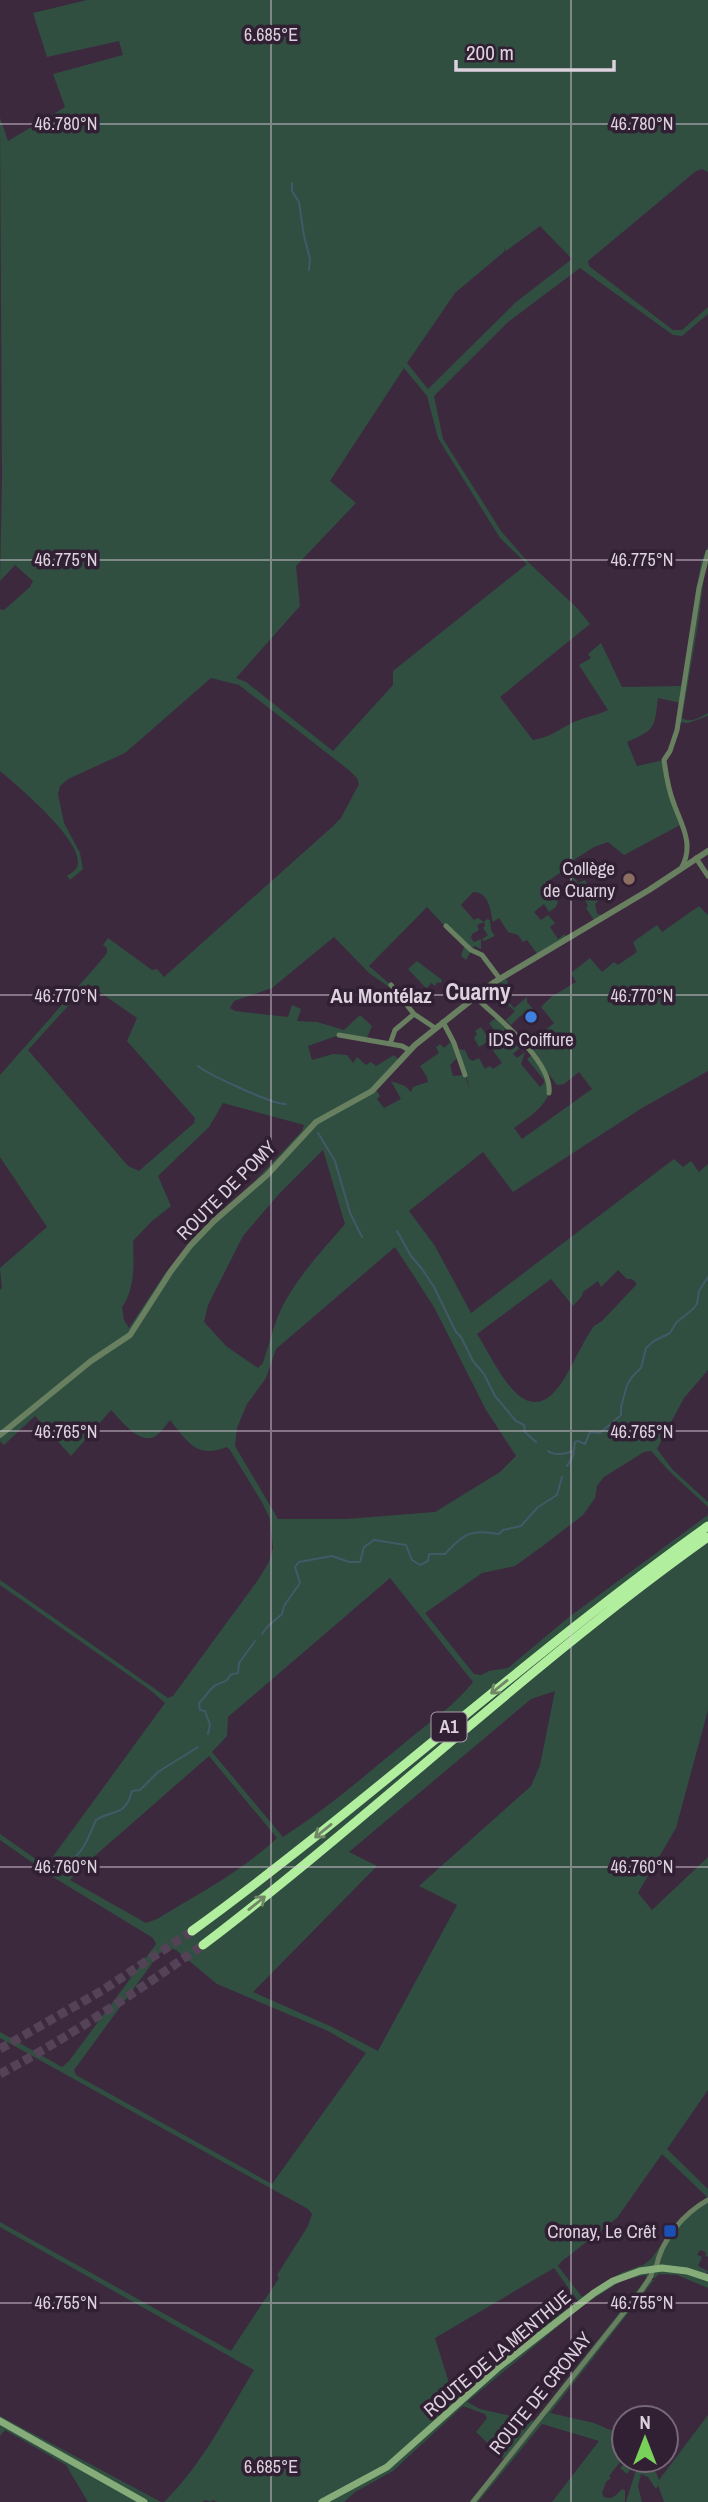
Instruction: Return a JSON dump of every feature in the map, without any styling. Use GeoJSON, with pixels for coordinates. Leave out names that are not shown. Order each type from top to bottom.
{"type":"FeatureCollection","features":[{"type":"Feature","properties":{"kind":"highway","name":"A1"},"geometry":{"type":"LineString","coordinates":[[192,1931],[311,1840],[566,1632],[708,1526]]}},
{"type":"Feature","properties":{"kind":"highway","name":"A1"},"geometry":{"type":"LineString","coordinates":[[203,1945],[320,1852],[550,1657],[708,1537]]}},
{"type":"Feature","properties":{"kind":"main road","name":"ROUTE DE LA MENTHUE"},"geometry":{"type":"LineString","coordinates":[[322,2502],[373,2476],[393,2462],[499,2367],[588,2298],[619,2278],[655,2268],[681,2270],[708,2278]]}},
{"type":"Feature","properties":{"kind":"main road"},"geometry":{"type":"LineString","coordinates":[[0,2421],[144,2502]]}},
{"type":"Feature","properties":{"kind":"street"},"geometry":{"type":"LineString","coordinates":[[708,552],[701,579],[677,730],[664,760],[669,789],[688,846],[692,856],[698,857],[708,876]]}},
{"type":"Feature","properties":{"kind":"street"},"geometry":{"type":"LineString","coordinates":[[681,869],[688,846]]}},
{"type":"Feature","properties":{"kind":"street","name":"ROUTE DE POMY"},"geometry":{"type":"LineString","coordinates":[[0,1435],[91,1361],[124,1340],[135,1328],[171,1270],[190,1246],[214,1221],[267,1175],[316,1122],[375,1088],[409,1050],[500,979],[708,851]]}},
{"type":"Feature","properties":{"kind":"street"},"geometry":{"type":"LineString","coordinates":[[446,926],[471,950],[482,955],[500,979]]}},
{"type":"Feature","properties":{"kind":"street"},"geometry":{"type":"LineString","coordinates":[[391,985],[414,1014],[435,1028]]}},
{"type":"Feature","properties":{"kind":"street"},"geometry":{"type":"LineString","coordinates":[[475,997],[513,1032],[540,1066],[550,1080],[549,1093]]}},
{"type":"Feature","properties":{"kind":"street"},"geometry":{"type":"LineString","coordinates":[[390,1044],[395,1030],[414,1014]]}},
{"type":"Feature","properties":{"kind":"street"},"geometry":{"type":"LineString","coordinates":[[443,1022],[454,1043],[465,1076]]}},
{"type":"Feature","properties":{"kind":"street"},"geometry":{"type":"LineString","coordinates":[[338,1035],[409,1050]]}},
{"type":"Feature","properties":{"kind":"street","name":"ROUTE DE CRONAY"},"geometry":{"type":"LineString","coordinates":[[473,2502],[641,2291],[674,2229],[708,2200]]}},
{"type":"Feature","properties":{"kind":"green space"},"geometry":{"type":"Polygon","coordinates":[[[87,0],[708,0],[708,172],[702,169],[696,171],[588,261],[589,266],[673,330],[682,330],[708,307],[708,314],[682,336],[673,335],[580,268],[508,322],[434,396],[443,439],[501,531],[590,624],[500,697],[533,740],[608,710],[579,665],[591,658],[588,654],[601,643],[622,687],[681,686],[701,562],[708,546],[682,718],[692,720],[708,713],[708,716],[688,723],[678,722],[681,703],[658,698],[652,727],[627,742],[637,766],[664,760],[666,778],[682,824],[624,855],[608,842],[594,847],[566,865],[578,883],[585,880],[589,888],[596,892],[597,914],[602,915],[594,920],[586,908],[588,906],[585,900],[588,897],[564,870],[547,882],[559,898],[556,907],[549,912],[544,904],[534,912],[541,920],[548,915],[555,923],[550,927],[558,939],[565,934],[567,938],[538,955],[527,940],[523,942],[518,935],[508,932],[499,918],[493,922],[486,898],[473,892],[461,905],[474,920],[478,918],[484,922],[477,925],[479,930],[472,934],[471,938],[474,942],[481,939],[481,949],[474,946],[466,960],[461,956],[464,947],[427,907],[369,966],[391,985],[389,987],[369,973],[334,937],[272,988],[234,1001],[230,1008],[235,1011],[288,1017],[292,1005],[301,1009],[297,1021],[317,1022],[344,1030],[360,1015],[372,1026],[366,1040],[339,1035],[308,1046],[312,1060],[333,1054],[347,1055],[353,1063],[357,1057],[366,1065],[371,1062],[376,1066],[394,1055],[400,1061],[375,1088],[380,1096],[377,1099],[384,1108],[401,1099],[391,1081],[405,1086],[411,1092],[413,1087],[428,1082],[420,1066],[439,1053],[436,1047],[440,1044],[444,1048],[452,1041],[457,1058],[450,1065],[453,1076],[465,1075],[470,1090],[459,1049],[465,1050],[473,1061],[479,1058],[485,1069],[490,1066],[493,1069],[502,1063],[487,1042],[479,1047],[474,1038],[477,1034],[475,1031],[481,1027],[487,1036],[495,1031],[489,1023],[496,1018],[508,1028],[497,1035],[501,1041],[511,1032],[522,1046],[513,1054],[517,1058],[525,1052],[521,1064],[540,1087],[544,1080],[527,1059],[532,1055],[540,1066],[550,1091],[540,1107],[514,1128],[522,1139],[592,1089],[579,1072],[564,1084],[557,1085],[527,1046],[554,1023],[541,1007],[551,997],[576,982],[571,973],[590,958],[602,972],[614,962],[618,965],[637,952],[633,942],[657,925],[662,932],[699,906],[708,915],[708,1071],[642,1108],[513,1192],[483,1152],[409,1211],[435,1246],[471,1313],[674,1159],[683,1167],[691,1161],[699,1172],[708,1164],[708,1370],[684,1398],[657,1449],[673,1470],[708,1502],[708,1507],[651,1451],[644,1452],[604,1477],[597,1486],[595,1498],[583,1515],[544,1545],[515,1566],[482,1573],[425,1613],[474,1674],[481,1675],[508,1668],[569,1617],[708,1515],[708,1710],[676,1828],[638,1893],[652,1910],[708,1857],[708,2090],[667,2149],[708,2189],[708,2257],[706,2252],[700,2250],[697,2255],[702,2257],[698,2266],[708,2271],[705,2278],[708,2279],[708,2288],[677,2275],[659,2274],[655,2278],[646,2278],[646,2275],[623,2280],[585,2304],[467,2402],[480,2409],[534,2421],[646,2279],[654,2280],[550,2413],[594,2423],[610,2430],[611,2478],[606,2482],[602,2493],[604,2497],[610,2498],[622,2489],[625,2490],[625,2502],[552,2502],[599,2441],[542,2424],[478,2502],[469,2502],[504,2459],[476,2432],[487,2418],[485,2414],[463,2406],[393,2471],[355,2492],[344,2502],[164,2502],[202,2456],[254,2370],[0,2227],[0,2222],[231,2351],[279,2278],[277,2275],[308,2226],[312,2214],[308,2209],[0,2038],[0,2032],[62,2067],[156,1944],[153,1938],[53,1877],[0,1840],[0,1834],[43,1864],[49,1862],[165,1703],[0,1585],[0,1580],[168,1698],[173,1696],[258,1580],[269,1562],[273,1548],[270,1519],[230,1450],[227,1447],[200,1450],[188,1441],[170,1420],[154,1437],[142,1437],[111,1410],[71,1456],[35,1416],[4,1445],[0,1441],[0,1268],[47,1227],[0,1157],[0,1075],[107,953],[107,948],[103,945],[108,938],[152,970],[157,969],[164,977],[332,827],[341,818],[359,784],[350,771],[239,685],[211,678],[125,753],[68,779],[60,786],[58,794],[64,823],[80,853],[83,869],[70,880],[67,876],[78,864],[70,841],[47,814],[0,771],[0,609],[4,610],[30,587],[33,581],[15,565],[0,581],[0,118],[8,141],[65,107],[53,74],[123,55],[119,41],[47,57],[33,13],[87,0]],[[540,226],[506,251],[503,246],[505,251],[455,293],[407,363],[428,389],[516,302],[572,259],[540,226]],[[404,368],[330,481],[356,503],[296,566],[300,606],[236,678],[246,682],[333,751],[393,685],[393,671],[527,564],[500,538],[438,438],[427,396],[404,368]],[[88,984],[28,1050],[128,1166],[139,1171],[194,1123],[195,1118],[127,1041],[137,1018],[88,984]],[[223,1103],[209,1127],[158,1176],[171,1206],[133,1241],[131,1284],[122,1307],[124,1320],[129,1328],[164,1275],[195,1236],[252,1184],[302,1131],[304,1125],[223,1103]],[[323,1150],[278,1195],[243,1236],[208,1305],[204,1322],[226,1346],[258,1368],[263,1363],[278,1316],[291,1291],[345,1224],[323,1150]],[[395,1247],[276,1349],[266,1378],[247,1404],[237,1428],[235,1446],[278,1519],[346,1519],[435,1512],[500,1472],[516,1456],[486,1410],[434,1307],[395,1247]],[[618,1270],[601,1287],[598,1281],[583,1292],[573,1306],[551,1279],[477,1334],[504,1379],[526,1400],[538,1402],[550,1396],[564,1379],[594,1326],[637,1284],[618,1270]],[[390,1578],[228,1717],[227,1736],[212,1752],[283,1837],[362,1778],[450,1706],[473,1682],[390,1578]],[[555,1691],[531,1699],[349,1852],[377,1866],[253,1992],[378,2051],[457,1905],[419,1886],[531,1786],[540,1765],[555,1691]],[[209,1756],[70,1880],[146,1923],[219,1882],[277,1838],[209,1756]],[[168,1948],[159,1954],[74,2070],[76,2075],[272,2184],[366,2053],[328,2031],[217,1984],[176,1950],[168,1948]],[[662,2154],[617,2218],[558,2266],[582,2297],[623,2272],[651,2259],[678,2222],[707,2197],[662,2154]],[[554,2268],[435,2338],[454,2399],[535,2332],[578,2301],[554,2268]]]}},
{"type":"Feature","properties":{"kind":"green space"},"geometry":{"type":"Polygon","coordinates":[[[490,920],[495,936],[484,941],[482,939],[488,935],[483,928],[484,922],[490,920]]]}},
{"type":"Feature","properties":{"kind":"green space"},"geometry":{"type":"Polygon","coordinates":[[[417,961],[442,980],[441,983],[437,982],[435,986],[431,983],[427,988],[424,986],[408,969],[417,961]]]}},
{"type":"Feature","properties":{"kind":"green space"},"geometry":{"type":"Polygon","coordinates":[[[506,979],[513,992],[508,1001],[514,1008],[527,997],[527,1002],[533,1009],[511,1025],[506,1020],[515,1011],[504,1002],[499,1006],[488,994],[481,1000],[480,998],[492,988],[497,996],[504,992],[499,983],[506,979]]]}},
{"type":"Feature","properties":{"kind":"green space"},"geometry":{"type":"Polygon","coordinates":[[[708,2415],[708,2502],[664,2502],[658,2485],[656,2489],[648,2477],[641,2474],[657,2474],[659,2480],[664,2474],[680,2474],[680,2452],[708,2415]]]}},
{"type":"Feature","properties":{"kind":"green space"},"geometry":{"type":"Polygon","coordinates":[[[0,2416],[161,2502],[88,2502],[66,2465],[5,2430],[0,2436],[0,2416]]]}},
{"type":"Feature","properties":{"kind":"green space"},"geometry":{"type":"Polygon","coordinates":[[[635,2474],[641,2474],[638,2486],[642,2502],[626,2502],[635,2474]]]}},
{"type":"Feature","properties":{"kind":"waterway"},"geometry":{"type":"LineString","coordinates":[[292,183],[292,191],[299,202],[310,259],[309,270]]}},
{"type":"Feature","properties":{"kind":"waterway"},"geometry":{"type":"LineString","coordinates":[[198,1066],[242,1089],[286,1104]]}},
{"type":"Feature","properties":{"kind":"waterway"},"geometry":{"type":"LineString","coordinates":[[318,1133],[335,1161],[350,1213],[362,1237]]}},
{"type":"Feature","properties":{"kind":"waterway"},"geometry":{"type":"LineString","coordinates":[[397,1231],[411,1256],[434,1287],[456,1332],[495,1396],[516,1421],[524,1425],[525,1432],[536,1442]]}},
{"type":"Feature","properties":{"kind":"waterway"},"geometry":{"type":"LineString","coordinates":[[567,1466],[573,1456],[575,1442],[585,1444],[590,1432],[600,1433],[621,1415],[627,1385],[641,1368],[646,1348],[670,1333],[676,1323],[693,1309],[697,1304],[699,1291],[708,1277]]}},
{"type":"Feature","properties":{"kind":"waterway"},"geometry":{"type":"LineString","coordinates":[[548,1451],[553,1454],[573,1451]]}},
{"type":"Feature","properties":{"kind":"waterway"},"geometry":{"type":"LineString","coordinates":[[262,1634],[282,1614],[284,1606],[300,1583],[295,1567],[299,1562],[332,1556],[349,1562],[360,1562],[364,1547],[374,1540],[406,1545],[412,1560],[420,1565],[428,1561],[429,1554],[445,1554],[469,1534],[499,1534],[503,1530],[521,1526],[538,1507],[557,1495],[562,1477]]}},
{"type":"Feature","properties":{"kind":"waterway"},"geometry":{"type":"LineString","coordinates":[[208,1734],[210,1725],[205,1711],[200,1710],[199,1703],[214,1686],[238,1673],[239,1663],[255,1641]]}},
{"type":"Feature","properties":{"kind":"waterway"},"geometry":{"type":"LineString","coordinates":[[69,1861],[82,1849],[96,1820],[122,1809],[132,1791],[140,1790],[158,1772],[198,1747]]}},
{"type":"Feature","properties":{"kind":"tunnel"},"geometry":{"type":"LineString","coordinates":[[0,2049],[103,1990],[192,1931]]}},
{"type":"Feature","properties":{"kind":"tunnel"},"geometry":{"type":"LineString","coordinates":[[0,2074],[78,2029],[203,1945]]}},
{"type":"Feature","properties":{"kind":"place","name":"Collège de Cuarny"},"geometry":{"type":"Point","coordinates":[629,879]}},
{"type":"Feature","properties":{"kind":"place","name":"IDS Coiffure"},"geometry":{"type":"Point","coordinates":[531,1017]}},
{"type":"Feature","properties":{"kind":"place","name":"Cronay, Le Crêt"},"geometry":{"type":"Point","coordinates":[670,2231]}},
{"type":"Feature","properties":{"kind":"district","name":"Cuarny"},"geometry":{"type":"Point","coordinates":[478,992]}},
{"type":"Feature","properties":{"kind":"district","name":"Au Montélaz"},"geometry":{"type":"Point","coordinates":[381,996]}}]}
